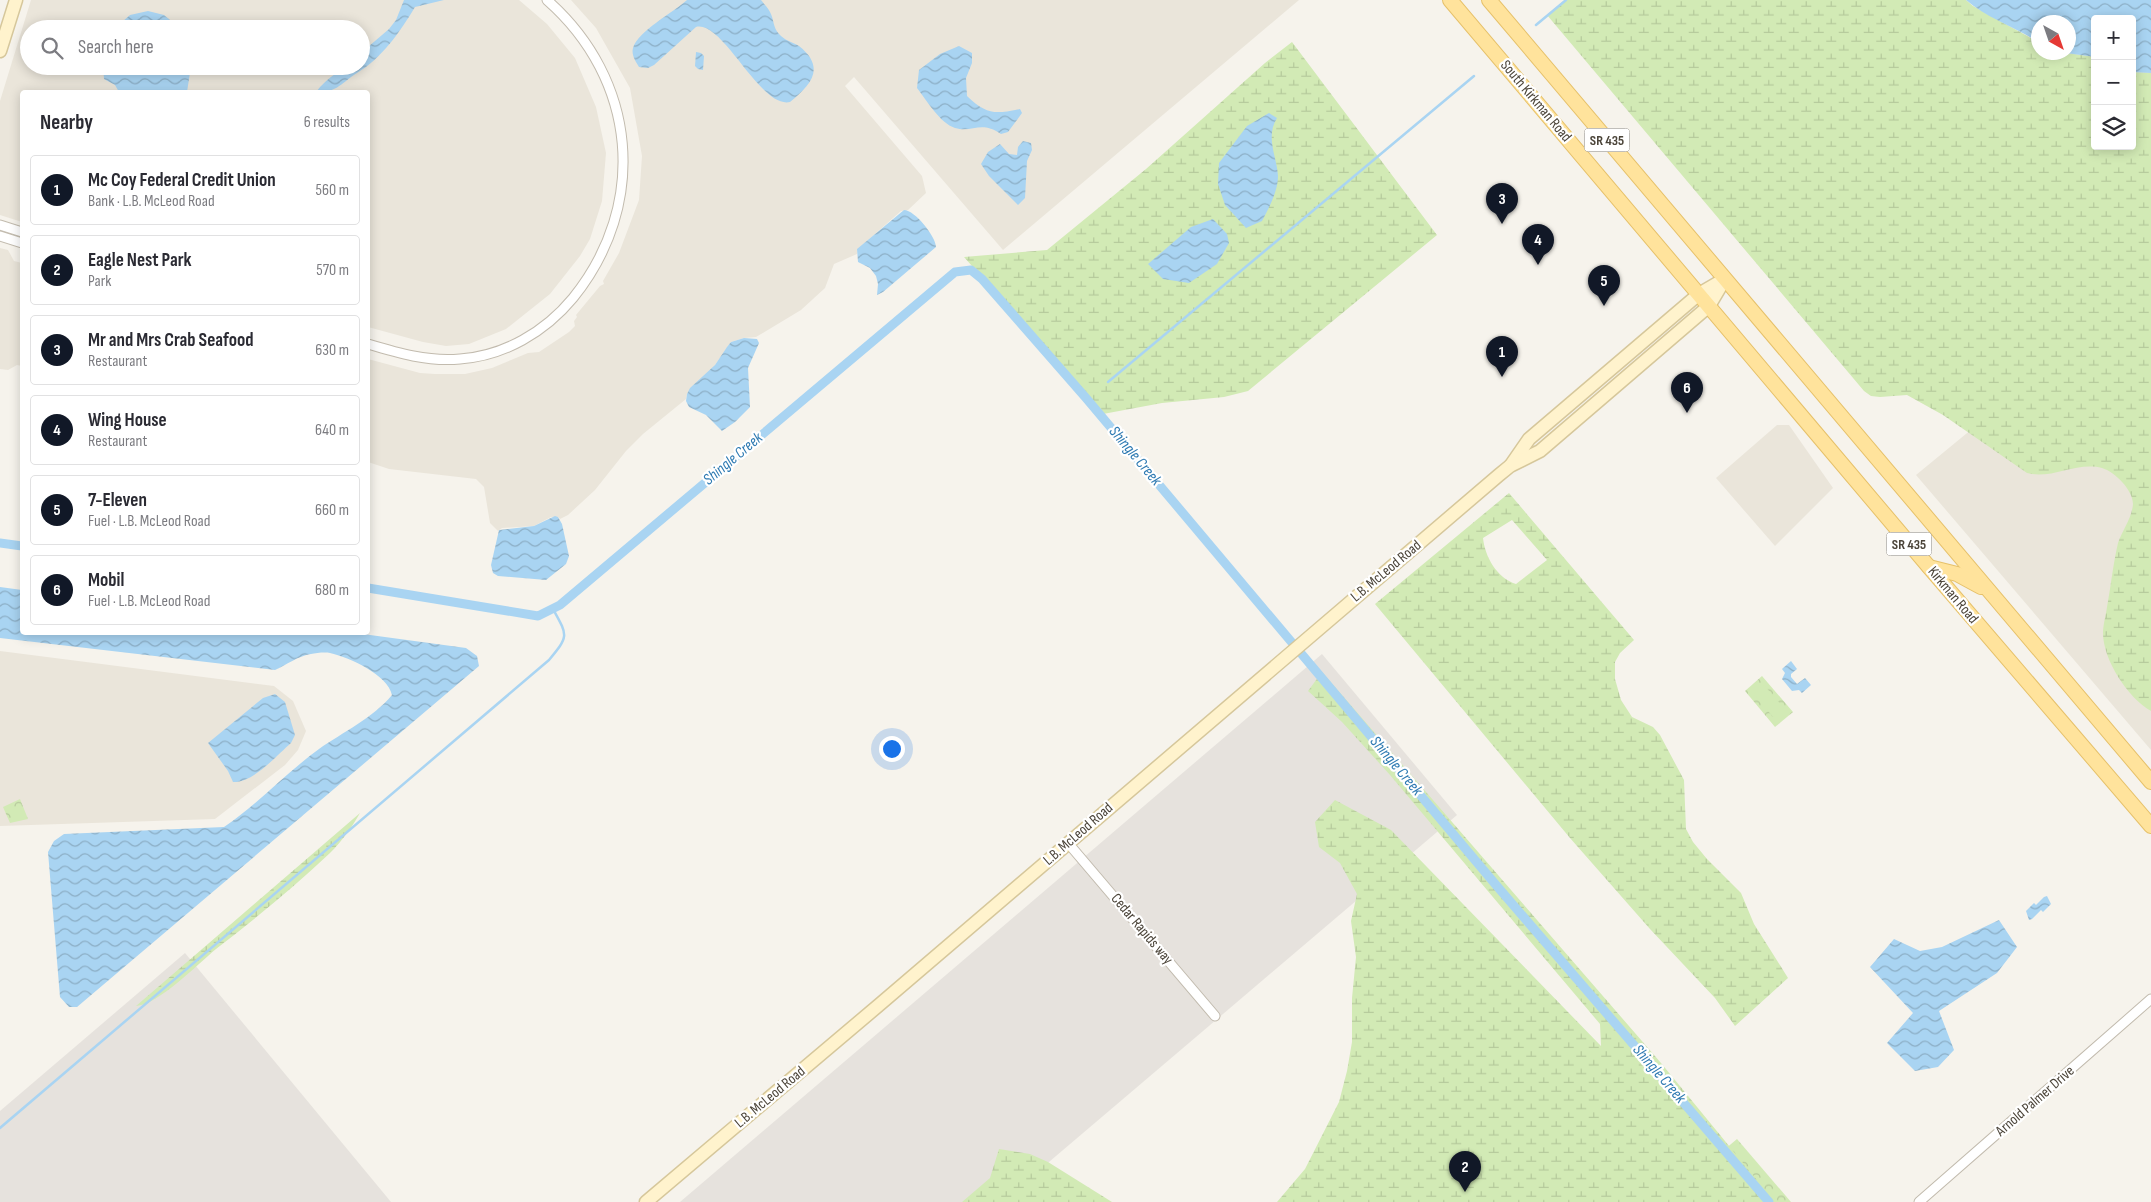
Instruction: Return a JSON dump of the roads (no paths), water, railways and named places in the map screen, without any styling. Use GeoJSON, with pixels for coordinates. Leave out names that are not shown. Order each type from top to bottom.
{"type":"FeatureCollection","features":[{"type":"Feature","properties":{"kind":"main road","name":"South Kirkman Road"},"geometry":{"type":"LineString","coordinates":[[1450,0],[1699,294]]}},
{"type":"Feature","properties":{"kind":"main road","name":"South Kirkman Road"},"geometry":{"type":"LineString","coordinates":[[1489,0],[1725,279]]}},
{"type":"Feature","properties":{"kind":"main road","name":"Kirkman Road"},"geometry":{"type":"LineString","coordinates":[[1725,279],[2151,782]]}},
{"type":"Feature","properties":{"kind":"main road","name":"Kirkman Road"},"geometry":{"type":"LineString","coordinates":[[1699,294],[2151,826]]}},
{"type":"Feature","properties":{"kind":"main road"},"geometry":{"type":"LineString","coordinates":[[1929,567],[1957,574],[1988,591]]}},
{"type":"Feature","properties":{"kind":"street"},"geometry":{"type":"LineString","coordinates":[[0,51],[16,0]]}},
{"type":"Feature","properties":{"kind":"street"},"geometry":{"type":"LineString","coordinates":[[370,345],[412,357],[441,360],[462,359],[502,350],[532,335],[562,311],[586,282],[601,257],[613,226],[622,185],[623,141],[617,111],[606,79],[591,49],[574,26],[547,0]]}},
{"type":"Feature","properties":{"kind":"street"},"geometry":{"type":"LineString","coordinates":[[0,225],[20,231]]}},
{"type":"Feature","properties":{"kind":"street"},"geometry":{"type":"LineString","coordinates":[[0,236],[20,242]]}},
{"type":"Feature","properties":{"kind":"street","name":"L.B. McLeod Road"},"geometry":{"type":"LineString","coordinates":[[1510,466],[1529,439],[1699,294],[1725,279]]}},
{"type":"Feature","properties":{"kind":"street","name":"L.B. McLeod Road"},"geometry":{"type":"LineString","coordinates":[[646,1202],[1510,466],[1540,451],[1709,306],[1725,279]]}},
{"type":"Feature","properties":{"kind":"street","name":"Cedar Rapids way"},"geometry":{"type":"LineString","coordinates":[[1068,843],[1215,1016]]}},
{"type":"Feature","properties":{"kind":"street","name":"Arnold Palmer Drive"},"geometry":{"type":"LineString","coordinates":[[1919,1202],[2151,999]]}},
{"type":"Feature","properties":{"kind":"water"},"geometry":{"type":"Polygon","coordinates":[[[404,0],[444,0],[415,7],[397,35],[370,64],[370,45],[389,29],[396,20],[404,0]]]}},
{"type":"Feature","properties":{"kind":"water"},"geometry":{"type":"Polygon","coordinates":[[[687,0],[761,0],[770,12],[779,34],[799,46],[812,62],[814,69],[812,76],[804,90],[790,102],[778,100],[766,92],[754,80],[730,50],[707,28],[696,27],[654,65],[648,68],[639,67],[633,53],[636,42],[649,29],[687,0]]]}},
{"type":"Feature","properties":{"kind":"water"},"geometry":{"type":"Polygon","coordinates":[[[1966,0],[2151,0],[2151,73],[2136,72],[2136,15],[2091,15],[2091,56],[2076,54],[2076,15],[2031,15],[2031,38],[1966,0]]]}},
{"type":"Feature","properties":{"kind":"water"},"geometry":{"type":"Polygon","coordinates":[[[148,11],[164,15],[170,20],[124,20],[130,15],[148,11]]]}},
{"type":"Feature","properties":{"kind":"water"},"geometry":{"type":"Polygon","coordinates":[[[959,46],[972,53],[972,63],[966,78],[967,96],[980,107],[992,112],[1020,109],[1022,113],[1008,132],[1001,134],[982,127],[955,128],[934,111],[917,88],[919,70],[940,54],[959,46]]]}},
{"type":"Feature","properties":{"kind":"water"},"geometry":{"type":"Polygon","coordinates":[[[696,52],[704,56],[703,70],[695,66],[696,52]]]}},
{"type":"Feature","properties":{"kind":"water"},"geometry":{"type":"Polygon","coordinates":[[[104,75],[190,75],[187,90],[118,90],[115,85],[104,79],[104,75]]]}},
{"type":"Feature","properties":{"kind":"water"},"geometry":{"type":"Polygon","coordinates":[[[335,75],[355,75],[334,89],[318,90],[335,75]]]}},
{"type":"Feature","properties":{"kind":"water"},"geometry":{"type":"Polygon","coordinates":[[[1269,113],[1277,118],[1272,132],[1278,176],[1275,193],[1262,221],[1246,228],[1225,205],[1218,184],[1219,163],[1247,126],[1269,113]]]}},
{"type":"Feature","properties":{"kind":"water"},"geometry":{"type":"Polygon","coordinates":[[[1023,141],[1031,143],[1032,150],[1027,161],[1025,198],[1018,205],[989,176],[981,164],[988,152],[1000,144],[1009,154],[1017,155],[1018,147],[1023,141]]]}},
{"type":"Feature","properties":{"kind":"water"},"geometry":{"type":"Polygon","coordinates":[[[904,210],[914,214],[919,219],[933,237],[936,247],[877,295],[878,284],[876,276],[870,268],[858,262],[857,249],[904,210]]]}},
{"type":"Feature","properties":{"kind":"water"},"geometry":{"type":"Polygon","coordinates":[[[1213,219],[1227,234],[1229,243],[1217,264],[1189,283],[1163,279],[1148,264],[1191,227],[1213,219]]]}},
{"type":"Feature","properties":{"kind":"water"},"geometry":{"type":"Polygon","coordinates":[[[744,338],[757,339],[759,343],[748,368],[750,407],[735,422],[722,431],[706,415],[689,407],[686,401],[687,394],[690,388],[715,365],[731,342],[744,338]]]}},
{"type":"Feature","properties":{"kind":"water"},"geometry":{"type":"Polygon","coordinates":[[[555,516],[558,517],[562,524],[569,556],[566,564],[546,580],[498,576],[493,573],[491,565],[499,530],[534,526],[555,516]]]}},
{"type":"Feature","properties":{"kind":"water"},"geometry":{"type":"Polygon","coordinates":[[[0,587],[20,590],[20,635],[370,635],[466,648],[477,656],[479,666],[77,1007],[69,1007],[60,997],[48,852],[54,841],[64,834],[224,827],[307,758],[367,718],[392,695],[389,688],[376,674],[347,658],[330,653],[306,655],[275,670],[0,638],[0,587]]]}},
{"type":"Feature","properties":{"kind":"water"},"geometry":{"type":"Polygon","coordinates":[[[1791,661],[1797,669],[1791,674],[1791,677],[1797,684],[1805,678],[1811,685],[1802,693],[1799,690],[1792,691],[1782,679],[1785,673],[1782,669],[1791,661]]]}},
{"type":"Feature","properties":{"kind":"water"},"geometry":{"type":"Polygon","coordinates":[[[275,694],[285,702],[295,735],[291,743],[264,768],[248,778],[233,782],[228,771],[208,743],[263,698],[275,694]]]}},
{"type":"Feature","properties":{"kind":"water"},"geometry":{"type":"Polygon","coordinates":[[[2047,896],[2051,904],[2043,912],[2041,910],[2029,920],[2026,911],[2034,903],[2036,905],[2047,896]]]}},
{"type":"Feature","properties":{"kind":"water"},"geometry":{"type":"Polygon","coordinates":[[[1999,920],[2017,947],[1997,973],[1939,1011],[1954,1050],[1938,1067],[1915,1071],[1887,1043],[1913,1013],[1870,967],[1894,939],[1920,951],[1942,947],[1999,920]]]}},
{"type":"Feature","properties":{"kind":"waterway"},"geometry":{"type":"LineString","coordinates":[[1536,25],[1566,0]]}},
{"type":"Feature","properties":{"kind":"waterway"},"geometry":{"type":"LineString","coordinates":[[1108,382],[1474,76]]}},
{"type":"Feature","properties":{"kind":"waterway","name":"Shingle Creek"},"geometry":{"type":"LineString","coordinates":[[370,588],[538,616],[560,605],[955,272],[971,270],[982,279],[1086,398],[1496,885],[1769,1202]]}},
{"type":"Feature","properties":{"kind":"waterway","name":"Shingle Creek"},"geometry":{"type":"LineString","coordinates":[[0,543],[20,546]]}},
{"type":"Feature","properties":{"kind":"waterway"},"geometry":{"type":"LineString","coordinates":[[0,1128],[549,660],[560,646],[564,636],[562,625],[553,609]]}},
{"type":"Feature","properties":{"kind":"place","name":"Mr and Mrs Crab Seafood"},"geometry":{"type":"Point","coordinates":[1502,224]}},
{"type":"Feature","properties":{"kind":"place","name":"Wing House"},"geometry":{"type":"Point","coordinates":[1538,265]}},
{"type":"Feature","properties":{"kind":"place","name":"7-Eleven"},"geometry":{"type":"Point","coordinates":[1604,306]}},
{"type":"Feature","properties":{"kind":"place","name":"Mc Coy Federal Credit Union"},"geometry":{"type":"Point","coordinates":[1502,377]}},
{"type":"Feature","properties":{"kind":"place","name":"Mobil"},"geometry":{"type":"Point","coordinates":[1687,413]}},
{"type":"Feature","properties":{"kind":"place","name":"Eagle Nest Park"},"geometry":{"type":"Point","coordinates":[1465,1192]}}]}
